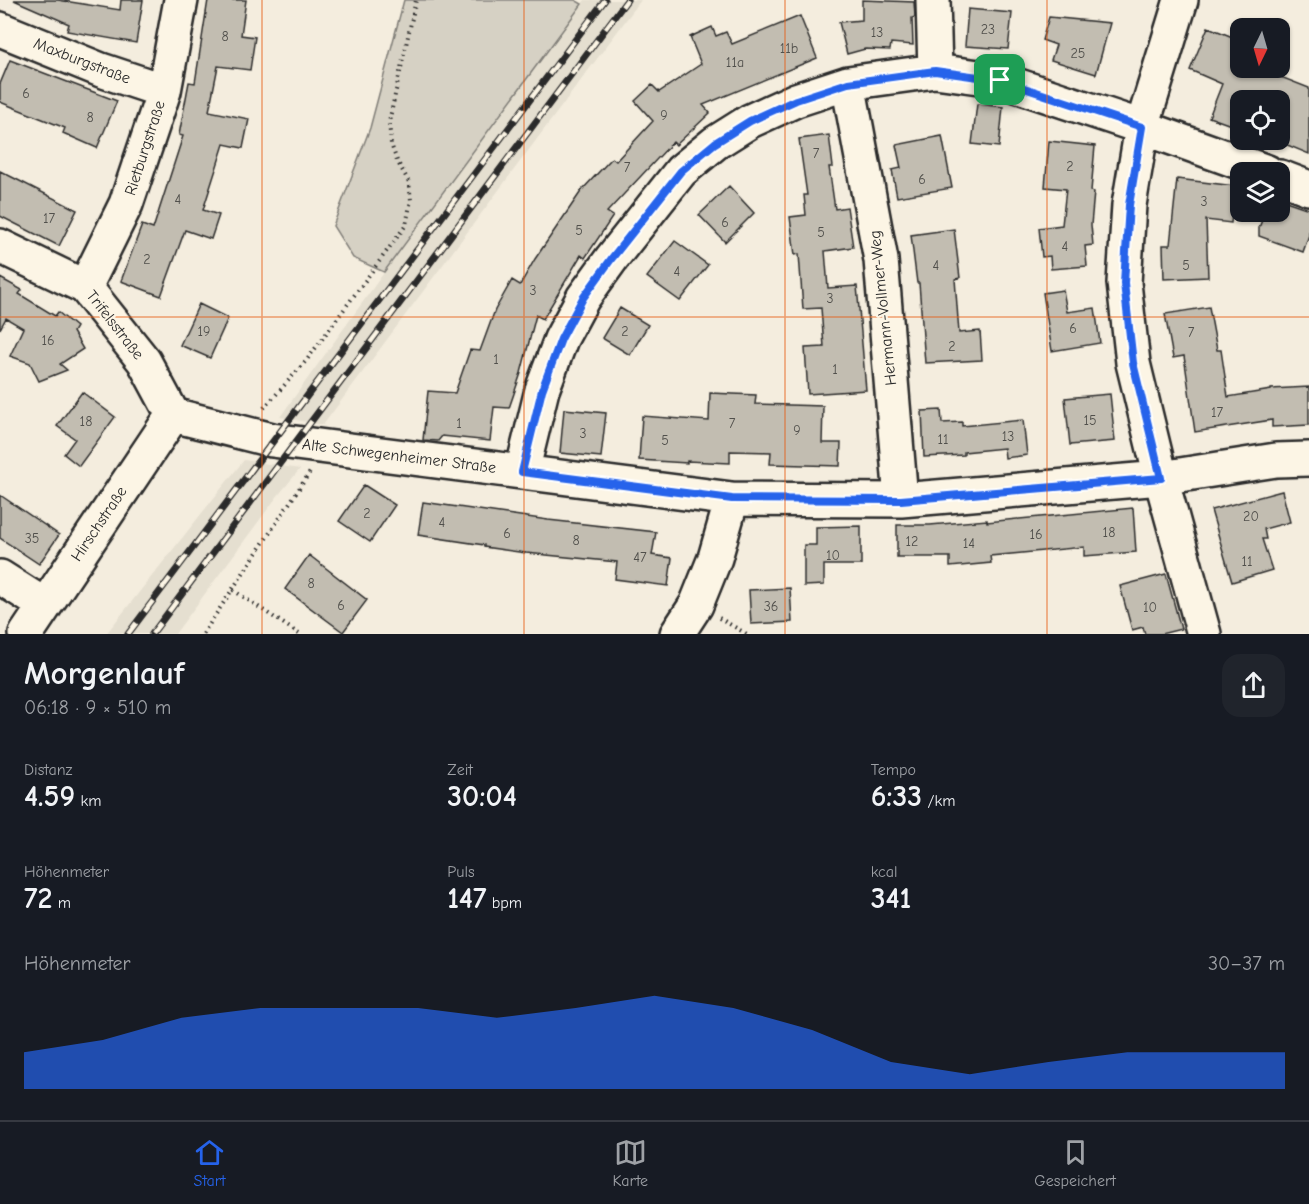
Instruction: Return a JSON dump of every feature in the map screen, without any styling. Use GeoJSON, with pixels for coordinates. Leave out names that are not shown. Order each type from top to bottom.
{"type":"FeatureCollection","features":[{"type":"Feature","properties":{"kind":"street","name":"Rietburgstraße"},"geometry":{"type":"LineString","coordinates":[[86,287],[126,204],[164,91],[181,0]]}},
{"type":"Feature","properties":{"kind":"street"},"geometry":{"type":"LineString","coordinates":[[933,0],[935,71]]}},
{"type":"Feature","properties":{"kind":"street"},"geometry":{"type":"LineString","coordinates":[[1181,0],[1142,127],[1129,205],[1124,283],[1133,363],[1161,478],[1204,634]]}},
{"type":"Feature","properties":{"kind":"street","name":"Maxburgstraße"},"geometry":{"type":"LineString","coordinates":[[0,29],[100,70],[164,91]]}},
{"type":"Feature","properties":{"kind":"street"},"geometry":{"type":"LineString","coordinates":[[522,472],[542,390],[561,339],[578,308],[612,258],[681,171],[715,143],[750,121],[796,100],[848,83],[935,71],[1000,80],[1239,162]]}},
{"type":"Feature","properties":{"kind":"street","name":"Hermann-Vollmer-Weg"},"geometry":{"type":"LineString","coordinates":[[848,83],[881,260],[901,500]]}},
{"type":"Feature","properties":{"kind":"street"},"geometry":{"type":"LineString","coordinates":[[1290,181],[1309,188]]}},
{"type":"Feature","properties":{"kind":"street","name":"Trifelsstraße"},"geometry":{"type":"LineString","coordinates":[[0,246],[86,287],[144,361],[173,415]]}},
{"type":"Feature","properties":{"kind":"street","name":"Alte Schwegenheimer Straße"},"geometry":{"type":"LineString","coordinates":[[173,415],[242,434],[327,447],[732,499],[901,500],[1161,478],[1276,460],[1309,459]]}},
{"type":"Feature","properties":{"kind":"street","name":"Hirschstraße"},"geometry":{"type":"LineString","coordinates":[[26,634],[173,415]]}},
{"type":"Feature","properties":{"kind":"street"},"geometry":{"type":"LineString","coordinates":[[677,634],[696,605],[715,558],[732,499]]}},
{"type":"Feature","properties":{"kind":"street"},"geometry":{"type":"LineString","coordinates":[[0,577],[44,605]]}},
{"type":"Feature","properties":{"kind":"path"},"geometry":{"type":"LineString","coordinates":[[242,434],[306,361],[406,225],[411,200],[410,182],[394,153],[389,122],[416,0]]}},
{"type":"Feature","properties":{"kind":"path"},"geometry":{"type":"LineString","coordinates":[[203,634],[327,447]]}},
{"type":"Feature","properties":{"kind":"path"},"geometry":{"type":"LineString","coordinates":[[233,590],[298,634]]}},
{"type":"Feature","properties":{"kind":"shaded area"},"geometry":{"type":"Polygon","coordinates":[[[404,0],[575,0],[582,4],[384,272],[353,258],[333,226],[370,128],[404,0]]]}},
{"type":"Feature","properties":{"kind":"shaded area"},"geometry":{"type":"Polygon","coordinates":[[[585,0],[641,0],[323,425],[280,417],[473,149],[585,0]]]}},
{"type":"Feature","properties":{"kind":"shaded area"},"geometry":{"type":"Polygon","coordinates":[[[244,460],[300,469],[175,634],[106,634],[244,460]]]}},
{"type":"Feature","properties":{"kind":"building"},"geometry":{"type":"Polygon","coordinates":[[[14,0],[58,0],[120,10],[121,0],[143,0],[136,43],[67,31],[69,24],[14,0]]]}},
{"type":"Feature","properties":{"kind":"building"},"geometry":{"type":"Polygon","coordinates":[[[208,0],[246,0],[241,35],[255,37],[250,70],[218,66],[209,111],[249,119],[243,148],[224,144],[203,210],[219,215],[211,239],[185,230],[161,296],[121,281],[142,225],[153,229],[183,136],[179,135],[189,82],[195,83],[208,0]]]}},
{"type":"Feature","properties":{"kind":"building"},"geometry":{"type":"Polygon","coordinates":[[[862,0],[914,2],[913,45],[891,43],[890,50],[865,49],[847,54],[839,22],[862,20],[862,0]]]}},
{"type":"Feature","properties":{"kind":"building"},"geometry":{"type":"Polygon","coordinates":[[[968,9],[1012,13],[1008,49],[965,46],[968,9]]]}},
{"type":"Feature","properties":{"kind":"building"},"geometry":{"type":"Polygon","coordinates":[[[800,16],[817,58],[703,105],[710,113],[676,145],[673,142],[607,212],[613,216],[585,258],[581,255],[543,319],[536,315],[509,408],[494,407],[490,441],[442,436],[438,441],[423,440],[428,391],[455,393],[470,350],[480,351],[495,310],[512,280],[520,285],[582,190],[612,158],[616,161],[653,121],[635,101],[652,85],[659,92],[701,64],[690,37],[712,27],[716,36],[726,32],[732,44],[800,16]]]}},
{"type":"Feature","properties":{"kind":"building"},"geometry":{"type":"Polygon","coordinates":[[[1049,17],[1110,23],[1096,74],[1051,60],[1056,45],[1042,40],[1049,17]]]}},
{"type":"Feature","properties":{"kind":"building"},"geometry":{"type":"Polygon","coordinates":[[[1208,27],[1230,36],[1230,78],[1284,78],[1309,88],[1309,154],[1290,146],[1290,90],[1230,90],[1230,125],[1209,117],[1222,84],[1190,70],[1208,27]]]}},
{"type":"Feature","properties":{"kind":"building"},"geometry":{"type":"Polygon","coordinates":[[[10,60],[117,101],[97,148],[63,133],[65,128],[0,102],[0,84],[10,60]]]}},
{"type":"Feature","properties":{"kind":"building"},"geometry":{"type":"Polygon","coordinates":[[[977,104],[1003,107],[999,147],[972,144],[977,104]]]}},
{"type":"Feature","properties":{"kind":"building"},"geometry":{"type":"Polygon","coordinates":[[[829,135],[833,167],[829,167],[835,209],[847,207],[853,247],[825,251],[828,288],[857,286],[866,390],[808,394],[805,348],[824,347],[821,308],[803,309],[799,254],[795,255],[790,217],[806,215],[804,195],[807,195],[799,139],[829,135]]]}},
{"type":"Feature","properties":{"kind":"building"},"geometry":{"type":"Polygon","coordinates":[[[942,136],[952,188],[897,197],[892,170],[901,168],[896,145],[942,136]]]}},
{"type":"Feature","properties":{"kind":"building"},"geometry":{"type":"Polygon","coordinates":[[[1049,141],[1095,146],[1091,191],[1094,192],[1091,225],[1093,245],[1085,246],[1087,266],[1051,269],[1050,256],[1042,257],[1039,228],[1062,225],[1066,189],[1045,187],[1049,141]]]}},
{"type":"Feature","properties":{"kind":"building"},"geometry":{"type":"Polygon","coordinates":[[[0,171],[77,210],[59,246],[0,216],[0,171]]]}},
{"type":"Feature","properties":{"kind":"building"},"geometry":{"type":"Polygon","coordinates":[[[1177,179],[1230,185],[1231,223],[1206,220],[1208,277],[1164,279],[1163,245],[1170,245],[1177,179]]]}},
{"type":"Feature","properties":{"kind":"building"},"geometry":{"type":"Polygon","coordinates":[[[729,186],[754,213],[725,242],[699,215],[729,186]]]}},
{"type":"Feature","properties":{"kind":"building"},"geometry":{"type":"Polygon","coordinates":[[[1290,202],[1309,209],[1309,235],[1303,252],[1259,236],[1261,222],[1290,222],[1290,202]]]}},
{"type":"Feature","properties":{"kind":"building"},"geometry":{"type":"Polygon","coordinates":[[[954,229],[960,278],[955,279],[959,333],[980,331],[982,360],[925,363],[919,283],[917,283],[911,235],[954,229]]]}},
{"type":"Feature","properties":{"kind":"building"},"geometry":{"type":"Polygon","coordinates":[[[675,241],[708,265],[680,301],[647,277],[675,241]]]}},
{"type":"Feature","properties":{"kind":"building"},"geometry":{"type":"Polygon","coordinates":[[[0,278],[22,290],[19,294],[55,316],[58,312],[76,327],[73,332],[83,349],[60,364],[67,370],[39,381],[30,363],[10,356],[23,328],[6,318],[0,329],[0,278]]]}},
{"type":"Feature","properties":{"kind":"building"},"geometry":{"type":"Polygon","coordinates":[[[1063,290],[1067,312],[1095,308],[1100,343],[1052,351],[1043,293],[1063,290]]]}},
{"type":"Feature","properties":{"kind":"building"},"geometry":{"type":"Polygon","coordinates":[[[199,304],[228,318],[210,358],[180,345],[199,304]]]}},
{"type":"Feature","properties":{"kind":"building"},"geometry":{"type":"Polygon","coordinates":[[[1209,307],[1217,350],[1221,350],[1228,397],[1271,389],[1309,387],[1309,425],[1272,427],[1272,420],[1195,432],[1184,356],[1173,358],[1165,314],[1209,307]]]}},
{"type":"Feature","properties":{"kind":"building"},"geometry":{"type":"Polygon","coordinates":[[[620,308],[648,325],[630,355],[602,338],[620,308]]]}},
{"type":"Feature","properties":{"kind":"building"},"geometry":{"type":"Polygon","coordinates":[[[82,392],[115,417],[79,466],[64,454],[75,439],[57,426],[82,392]]]}},
{"type":"Feature","properties":{"kind":"building"},"geometry":{"type":"Polygon","coordinates":[[[710,393],[756,395],[755,404],[823,406],[822,443],[841,443],[840,466],[770,464],[771,452],[730,451],[730,463],[639,460],[642,416],[709,421],[710,393]]]}},
{"type":"Feature","properties":{"kind":"building"},"geometry":{"type":"Polygon","coordinates":[[[1110,394],[1115,441],[1070,445],[1065,398],[1110,394]]]}},
{"type":"Feature","properties":{"kind":"building"},"geometry":{"type":"Polygon","coordinates":[[[564,409],[606,413],[601,457],[560,453],[564,409]]]}},
{"type":"Feature","properties":{"kind":"building"},"geometry":{"type":"Polygon","coordinates":[[[941,410],[942,423],[962,422],[962,426],[1023,420],[1027,455],[1005,458],[1004,448],[964,452],[964,455],[924,457],[922,411],[941,410]]]}},
{"type":"Feature","properties":{"kind":"building"},"geometry":{"type":"Polygon","coordinates":[[[364,485],[395,505],[370,542],[339,521],[364,485]]]}},
{"type":"Feature","properties":{"kind":"building"},"geometry":{"type":"Polygon","coordinates":[[[1282,491],[1290,522],[1264,529],[1266,539],[1262,539],[1272,570],[1232,582],[1211,510],[1282,491]]]}},
{"type":"Feature","properties":{"kind":"building"},"geometry":{"type":"Polygon","coordinates":[[[0,495],[59,535],[39,564],[0,538],[0,495]]]}},
{"type":"Feature","properties":{"kind":"building"},"geometry":{"type":"Polygon","coordinates":[[[423,502],[548,520],[656,532],[652,555],[672,558],[668,586],[615,579],[617,562],[526,553],[418,535],[423,502]]]}},
{"type":"Feature","properties":{"kind":"building"},"geometry":{"type":"Polygon","coordinates":[[[1133,508],[1136,552],[1084,556],[1084,547],[990,556],[991,563],[950,567],[950,557],[897,557],[897,525],[930,525],[987,520],[987,522],[1133,508]]]}},
{"type":"Feature","properties":{"kind":"building"},"geometry":{"type":"Polygon","coordinates":[[[861,526],[861,565],[824,565],[824,585],[804,586],[804,545],[816,545],[816,527],[861,526]]]}},
{"type":"Feature","properties":{"kind":"building"},"geometry":{"type":"Polygon","coordinates":[[[309,555],[367,600],[343,632],[285,589],[309,555]]]}},
{"type":"Feature","properties":{"kind":"building"},"geometry":{"type":"Polygon","coordinates":[[[1166,574],[1181,629],[1161,634],[1145,634],[1143,627],[1132,630],[1120,586],[1166,574]]]}},
{"type":"Feature","properties":{"kind":"building"},"geometry":{"type":"Polygon","coordinates":[[[790,588],[792,622],[751,624],[749,590],[790,588]]]}},
{"type":"Feature","properties":{"kind":"railway"},"geometry":{"type":"LineString","coordinates":[[128,634],[605,0]]}},
{"type":"Feature","properties":{"kind":"railway"},"geometry":{"type":"LineString","coordinates":[[152,634],[627,0]]}},
{"type":"Feature","properties":{"kind":"route"},"geometry":{"type":"LineString","coordinates":[[935,71],[1000,80],[1142,127],[1129,205],[1124,283],[1133,363],[1161,478],[901,500],[732,499],[522,472],[542,390],[561,339],[583,298],[681,171],[715,143],[750,121],[796,100],[848,83],[935,71]]}}]}
